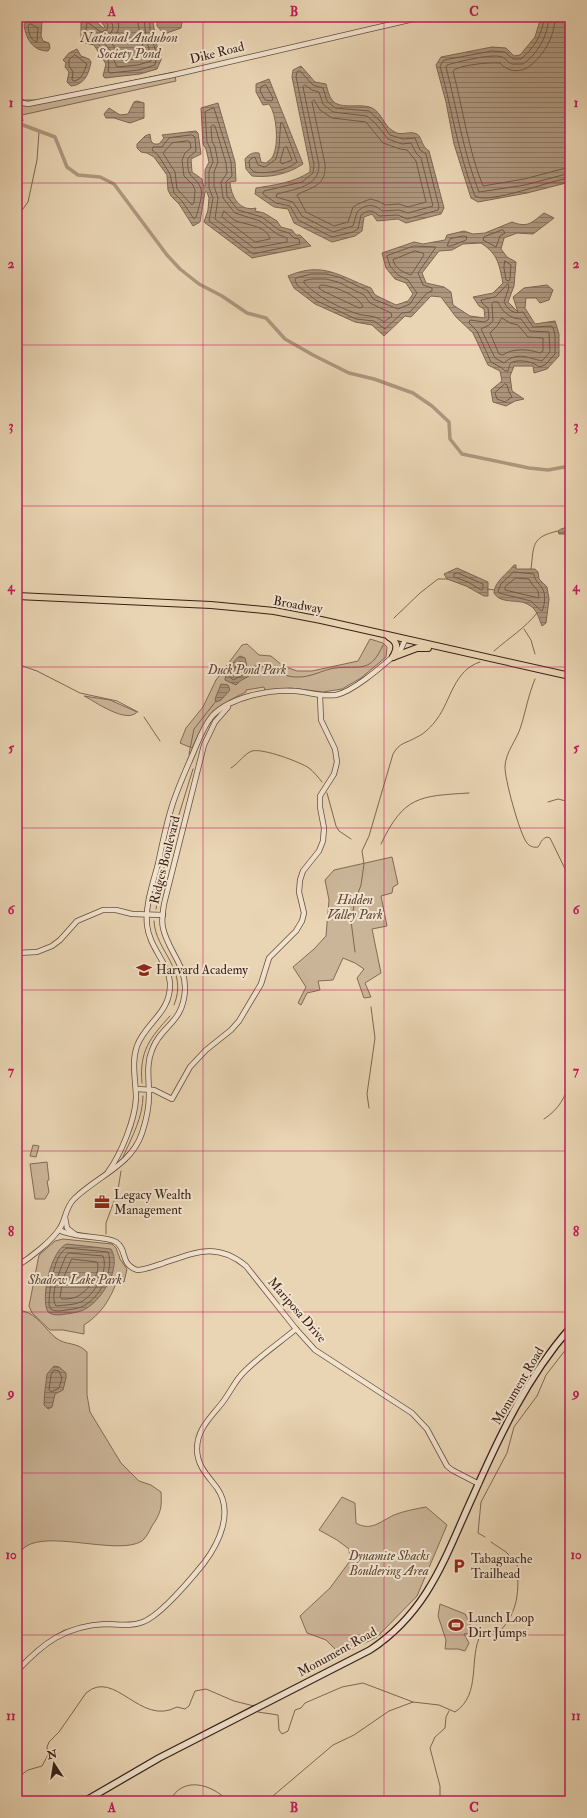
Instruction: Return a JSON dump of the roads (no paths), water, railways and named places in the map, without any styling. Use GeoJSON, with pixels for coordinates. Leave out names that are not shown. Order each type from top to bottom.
{"type":"FeatureCollection","features":[{"type":"Feature","properties":{"kind":"main road","name":"Broadway"},"geometry":{"type":"LineString","coordinates":[[17,596],[253,609],[300,616],[570,676]]}},
{"type":"Feature","properties":{"kind":"main road"},"geometry":{"type":"LineString","coordinates":[[384,635],[393,639],[396,643],[397,649],[393,656]]}},
{"type":"Feature","properties":{"kind":"main road"},"geometry":{"type":"LineString","coordinates":[[393,656],[417,648],[441,648]]}},
{"type":"Feature","properties":{"kind":"main road","name":"Monument Road"},"geometry":{"type":"LineString","coordinates":[[85,1801],[159,1758],[370,1650],[395,1632],[416,1608],[433,1583],[505,1428],[531,1381],[549,1353],[570,1328]]}},
{"type":"Feature","properties":{"kind":"street","name":"Dike Road"},"geometry":{"type":"LineString","coordinates":[[17,102],[28,104],[173,75],[422,17]]}},
{"type":"Feature","properties":{"kind":"street","name":"Ridges Boulevard"},"geometry":{"type":"LineString","coordinates":[[108,1172],[118,1158],[127,1134],[135,1104],[136,1089],[134,1068],[136,1050],[144,1033],[165,1006],[170,984],[164,967],[150,940],[147,927],[147,915],[165,830],[181,781],[208,722],[218,711],[232,702],[252,696],[284,691],[299,691],[320,696],[336,695],[348,691],[401,649],[405,640]]}},
{"type":"Feature","properties":{"kind":"street"},"geometry":{"type":"LineString","coordinates":[[136,1089],[149,1088],[172,1099],[190,1067],[206,1050],[231,1030],[238,1021],[261,984],[269,958],[296,931],[302,921],[304,913],[299,892],[300,880],[303,871],[319,851],[323,841],[324,828],[320,807],[320,796],[334,774],[337,762],[335,749],[321,720],[320,696]]}},
{"type":"Feature","properties":{"kind":"street","name":"Ridges Boulevard"},"geometry":{"type":"LineString","coordinates":[[59,1230],[67,1207],[75,1198],[126,1160],[139,1142],[146,1118],[149,1088],[148,1066],[151,1052],[159,1036],[178,1016],[182,1005],[184,990],[184,978],[181,966],[163,930],[163,915],[170,877],[184,828],[204,745],[215,722],[232,702]]}},
{"type":"Feature","properties":{"kind":"street"},"geometry":{"type":"LineString","coordinates":[[17,954],[37,952],[52,946],[60,940],[77,921],[98,911],[108,910],[132,914],[163,915]]}},
{"type":"Feature","properties":{"kind":"street"},"geometry":{"type":"LineString","coordinates":[[157,915],[163,930]]}},
{"type":"Feature","properties":{"kind":"street"},"geometry":{"type":"LineString","coordinates":[[65,1214],[67,1228],[71,1232],[80,1236]]}},
{"type":"Feature","properties":{"kind":"street"},"geometry":{"type":"LineString","coordinates":[[17,1266],[32,1256],[59,1230],[66,1234],[80,1236]]}},
{"type":"Feature","properties":{"kind":"street","name":"Mariposa Drive"},"geometry":{"type":"LineString","coordinates":[[80,1236],[110,1239],[116,1242],[120,1246],[125,1261],[133,1269],[141,1270],[200,1251],[215,1250],[236,1258],[246,1266],[296,1329],[315,1350],[412,1412],[427,1429],[447,1466],[479,1484]]}},
{"type":"Feature","properties":{"kind":"street"},"geometry":{"type":"LineString","coordinates":[[17,1671],[42,1646],[65,1633],[88,1626],[129,1625],[148,1620],[162,1609],[200,1568],[219,1538],[223,1528],[225,1513],[221,1495],[205,1475],[199,1462],[197,1449],[200,1431],[207,1419],[226,1398],[244,1371],[296,1329]]}},
{"type":"Feature","properties":{"kind":"water","name":"National Audubon Society Pond"},"geometry":{"type":"Polygon","coordinates":[[[82,17],[91,17],[103,28],[105,27],[98,17],[183,17],[181,28],[164,34],[157,26],[157,20],[154,19],[153,22],[157,46],[161,51],[161,60],[157,69],[140,74],[105,78],[103,76],[106,64],[94,45],[81,42],[82,17]]]}},
{"type":"Feature","properties":{"kind":"water"},"geometry":{"type":"Polygon","coordinates":[[[541,17],[570,17],[570,182],[527,193],[478,202],[471,198],[454,144],[446,102],[436,65],[441,57],[492,47],[506,48],[514,56],[520,55],[535,37],[541,17]]]}},
{"type":"Feature","properties":{"kind":"water"},"geometry":{"type":"Polygon","coordinates":[[[27,20],[33,20],[36,22],[42,21],[41,36],[43,41],[49,43],[50,48],[48,51],[38,49],[28,39],[24,25],[27,20]]]}},
{"type":"Feature","properties":{"kind":"water"},"geometry":{"type":"Polygon","coordinates":[[[77,49],[81,56],[89,59],[91,62],[89,71],[83,81],[79,84],[71,86],[67,82],[69,72],[65,67],[66,63],[63,60],[69,53],[77,49]]]}},
{"type":"Feature","properties":{"kind":"water"},"geometry":{"type":"Polygon","coordinates":[[[301,66],[315,82],[326,84],[330,97],[335,103],[344,106],[363,106],[372,108],[378,113],[387,126],[396,133],[414,133],[419,135],[424,147],[429,151],[444,208],[441,214],[406,223],[398,219],[377,221],[372,214],[364,217],[362,231],[355,236],[332,242],[294,223],[288,209],[274,207],[255,194],[256,188],[277,185],[297,179],[310,172],[292,77],[293,70],[301,66]]]}},
{"type":"Feature","properties":{"kind":"water"},"geometry":{"type":"Polygon","coordinates":[[[269,79],[303,164],[279,174],[252,176],[246,169],[245,159],[251,154],[259,153],[261,162],[266,163],[271,159],[275,151],[276,130],[274,115],[269,104],[263,105],[256,92],[256,84],[269,79]]]}},
{"type":"Feature","properties":{"kind":"water"},"geometry":{"type":"Polygon","coordinates":[[[137,101],[144,103],[144,118],[130,123],[114,118],[106,118],[104,114],[109,108],[120,115],[128,114],[134,102],[137,101]]]}},
{"type":"Feature","properties":{"kind":"water"},"geometry":{"type":"Polygon","coordinates":[[[218,103],[235,162],[236,181],[230,182],[232,193],[237,202],[245,208],[256,208],[255,211],[264,213],[277,221],[281,227],[292,230],[296,235],[300,235],[311,246],[252,258],[204,222],[208,210],[209,198],[207,192],[205,192],[200,222],[193,226],[179,204],[171,196],[168,190],[167,175],[154,157],[147,153],[141,152],[137,148],[137,144],[145,136],[150,134],[151,141],[154,144],[159,144],[164,138],[162,135],[196,131],[198,133],[201,154],[191,159],[192,172],[202,179],[203,185],[205,186],[205,170],[209,162],[206,149],[203,144],[201,108],[218,103]]]}},
{"type":"Feature","properties":{"kind":"water"},"geometry":{"type":"Polygon","coordinates":[[[544,213],[554,218],[533,234],[517,233],[504,238],[501,249],[507,257],[516,262],[514,286],[508,302],[518,312],[513,297],[524,288],[547,285],[553,290],[549,300],[540,303],[536,298],[526,298],[525,308],[535,324],[555,321],[559,334],[559,356],[547,369],[534,373],[533,366],[514,366],[510,376],[512,391],[524,399],[515,401],[506,406],[493,402],[491,390],[502,381],[500,371],[488,365],[473,333],[456,317],[441,297],[431,296],[411,317],[405,316],[384,336],[372,325],[355,322],[315,304],[294,288],[288,276],[311,270],[331,272],[371,288],[375,295],[396,305],[408,301],[413,294],[406,283],[395,279],[386,268],[382,253],[414,242],[423,244],[445,240],[447,235],[464,231],[473,234],[485,233],[512,222],[522,225],[529,224],[544,213]],[[481,243],[463,244],[452,250],[439,251],[422,273],[426,283],[444,287],[451,292],[453,305],[470,316],[485,318],[484,309],[479,306],[473,297],[493,293],[503,283],[497,260],[487,247],[481,243]]]}},
{"type":"Feature","properties":{"kind":"water"},"geometry":{"type":"Polygon","coordinates":[[[570,526],[570,534],[559,534],[559,530],[570,526]]]}},
{"type":"Feature","properties":{"kind":"water"},"geometry":{"type":"Polygon","coordinates":[[[514,565],[516,565],[516,569],[535,569],[538,572],[539,579],[547,587],[549,599],[546,623],[542,626],[532,607],[525,603],[501,599],[494,593],[498,582],[514,565]]]}},
{"type":"Feature","properties":{"kind":"water"},"geometry":{"type":"Polygon","coordinates":[[[457,568],[488,582],[488,596],[484,596],[466,586],[447,579],[444,574],[457,568]]]}},
{"type":"Feature","properties":{"kind":"water"},"geometry":{"type":"Polygon","coordinates":[[[240,656],[245,658],[249,676],[236,685],[225,680],[225,677],[230,666],[240,656]]]}},
{"type":"Feature","properties":{"kind":"water"},"geometry":{"type":"Polygon","coordinates":[[[221,684],[228,685],[230,690],[221,700],[216,702],[215,699],[221,684]]]}},
{"type":"Feature","properties":{"kind":"water"},"geometry":{"type":"Polygon","coordinates":[[[67,1244],[111,1249],[114,1256],[114,1264],[105,1290],[93,1303],[87,1308],[74,1313],[54,1315],[48,1312],[46,1306],[45,1297],[48,1275],[56,1255],[61,1248],[67,1244]]]}},
{"type":"Feature","properties":{"kind":"water"},"geometry":{"type":"Polygon","coordinates":[[[54,1366],[59,1367],[66,1373],[66,1378],[63,1390],[55,1394],[52,1407],[48,1409],[44,1405],[47,1374],[54,1366]]]}},
{"type":"Feature","properties":{"kind":"waterway"},"geometry":{"type":"LineString","coordinates":[[17,127],[23,125],[55,137],[67,167],[78,175],[100,177],[114,184],[167,255],[180,269],[199,284],[222,296],[247,313],[266,318],[285,339],[313,355],[349,373],[374,379],[413,393],[432,406],[449,422],[450,439],[462,454],[529,468],[548,470],[564,467],[570,469]]}},
{"type":"Feature","properties":{"kind":"waterway"},"geometry":{"type":"LineString","coordinates":[[17,217],[28,202],[37,160],[39,132]]}},
{"type":"Feature","properties":{"kind":"waterway"},"geometry":{"type":"LineString","coordinates":[[531,569],[534,548],[538,539],[549,533],[558,531]]}},
{"type":"Feature","properties":{"kind":"waterway"},"geometry":{"type":"LineString","coordinates":[[394,618],[420,593],[438,579],[447,579]]}},
{"type":"Feature","properties":{"kind":"waterway"},"geometry":{"type":"LineString","coordinates":[[487,589],[494,590]]}},
{"type":"Feature","properties":{"kind":"waterway"},"geometry":{"type":"LineString","coordinates":[[494,651],[522,628],[537,613]]}},
{"type":"Feature","properties":{"kind":"waterway"},"geometry":{"type":"LineString","coordinates":[[524,629],[531,640],[535,654]]}},
{"type":"Feature","properties":{"kind":"waterway"},"geometry":{"type":"LineString","coordinates":[[255,666],[268,667],[289,676],[301,677],[335,668],[364,666],[374,660],[383,645]]}},
{"type":"Feature","properties":{"kind":"waterway"},"geometry":{"type":"LineString","coordinates":[[355,952],[351,921],[355,901],[361,885],[364,864],[362,851],[369,836],[393,754],[401,745],[420,736],[430,727],[442,711],[454,686],[464,672],[471,666],[480,662]]}},
{"type":"Feature","properties":{"kind":"waterway"},"geometry":{"type":"LineString","coordinates":[[17,664],[37,671],[80,693],[117,701],[138,712]]}},
{"type":"Feature","properties":{"kind":"waterway"},"geometry":{"type":"LineString","coordinates":[[535,679],[519,731],[507,755],[505,772],[520,829],[527,843],[538,847],[543,839],[547,837],[550,838],[570,879]]}},
{"type":"Feature","properties":{"kind":"waterway"},"geometry":{"type":"LineString","coordinates":[[189,754],[194,729],[216,701]]}},
{"type":"Feature","properties":{"kind":"waterway"},"geometry":{"type":"LineString","coordinates":[[144,717],[160,741]]}},
{"type":"Feature","properties":{"kind":"waterway"},"geometry":{"type":"LineString","coordinates":[[231,768],[249,752],[264,752],[281,756],[304,765],[313,771],[322,782]]}},
{"type":"Feature","properties":{"kind":"waterway"},"geometry":{"type":"LineString","coordinates":[[177,821],[193,769]]}},
{"type":"Feature","properties":{"kind":"waterway"},"geometry":{"type":"LineString","coordinates":[[327,793],[336,826],[339,831],[351,839]]}},
{"type":"Feature","properties":{"kind":"waterway"},"geometry":{"type":"LineString","coordinates":[[381,844],[397,816],[415,802],[437,795],[469,793]]}},
{"type":"Feature","properties":{"kind":"waterway"},"geometry":{"type":"LineString","coordinates":[[548,802],[558,799],[570,802]]}},
{"type":"Feature","properties":{"kind":"waterway"},"geometry":{"type":"LineString","coordinates":[[156,909],[160,883],[174,831]]}},
{"type":"Feature","properties":{"kind":"waterway"},"geometry":{"type":"LineString","coordinates":[[154,921],[160,942],[175,971],[177,992],[174,1005]]}},
{"type":"Feature","properties":{"kind":"waterway"},"geometry":{"type":"LineString","coordinates":[[369,1108],[367,1094],[375,1038],[371,1007]]}},
{"type":"Feature","properties":{"kind":"waterway"},"geometry":{"type":"LineString","coordinates":[[142,1083],[142,1062],[147,1046],[170,1016]]}},
{"type":"Feature","properties":{"kind":"waterway"},"geometry":{"type":"LineString","coordinates":[[544,1119],[561,1103],[570,1081]]}},
{"type":"Feature","properties":{"kind":"waterway"},"geometry":{"type":"LineString","coordinates":[[123,1157],[139,1119],[143,1104],[143,1096]]}},
{"type":"Feature","properties":{"kind":"waterway"},"geometry":{"type":"LineString","coordinates":[[106,1234],[106,1223],[118,1190],[121,1171]]}},
{"type":"Feature","properties":{"kind":"waterway"},"geometry":{"type":"LineString","coordinates":[[485,1537],[478,1533],[481,1502],[507,1453],[514,1427],[537,1396],[546,1375],[570,1344]]}},
{"type":"Feature","properties":{"kind":"waterway"},"geometry":{"type":"LineString","coordinates":[[267,1801],[333,1745],[354,1735],[389,1711],[413,1702],[439,1705],[455,1712],[463,1704],[469,1696],[472,1686],[475,1654],[481,1634],[488,1631],[499,1632],[511,1617],[516,1600],[518,1582],[517,1563],[506,1552],[491,1542]]}},
{"type":"Feature","properties":{"kind":"waterway"},"geometry":{"type":"LineString","coordinates":[[258,1712],[278,1715],[279,1730],[282,1734],[288,1731],[295,1710],[301,1708],[305,1703],[342,1687],[363,1683],[413,1702]]}},
{"type":"Feature","properties":{"kind":"waterway"},"geometry":{"type":"LineString","coordinates":[[17,1778],[28,1770],[42,1766],[48,1755],[47,1747],[49,1742],[59,1732],[86,1693],[97,1687],[107,1687],[151,1710],[164,1711],[177,1707],[185,1709],[189,1706],[195,1691],[206,1689],[234,1701],[254,1706]]}},
{"type":"Feature","properties":{"kind":"waterway"},"geometry":{"type":"LineString","coordinates":[[440,1801],[440,1786],[430,1748],[435,1737],[445,1728],[446,1717],[449,1711]]}},
{"type":"Feature","properties":{"kind":"waterway"},"geometry":{"type":"LineString","coordinates":[[170,1801],[175,1793],[189,1785],[198,1785],[214,1790],[228,1801]]}},
{"type":"Feature","properties":{"kind":"place","name":"Harvard Academy"},"geometry":{"type":"Point","coordinates":[144,970]}},
{"type":"Feature","properties":{"kind":"place","name":"Legacy Wealth Management"},"geometry":{"type":"Point","coordinates":[102,1202]}},
{"type":"Feature","properties":{"kind":"place","name":"Tabaguache Trailhead"},"geometry":{"type":"Point","coordinates":[459,1566]}},
{"type":"Feature","properties":{"kind":"place","name":"Lunch Loop Dirt Jumps"},"geometry":{"type":"Point","coordinates":[456,1625]}},
{"type":"Feature","properties":{"kind":"park label","name":"Duck Pond Park"},"geometry":{"type":"Point","coordinates":[247,670]}},
{"type":"Feature","properties":{"kind":"park label","name":"Hidden Valley Park"},"geometry":{"type":"Point","coordinates":[355,908]}},
{"type":"Feature","properties":{"kind":"park label","name":"Shadow Lake Park"},"geometry":{"type":"Point","coordinates":[75,1280]}},
{"type":"Feature","properties":{"kind":"park label","name":"Dynamite Shacks Bouldering Area"},"geometry":{"type":"Point","coordinates":[389,1564]}}]}
